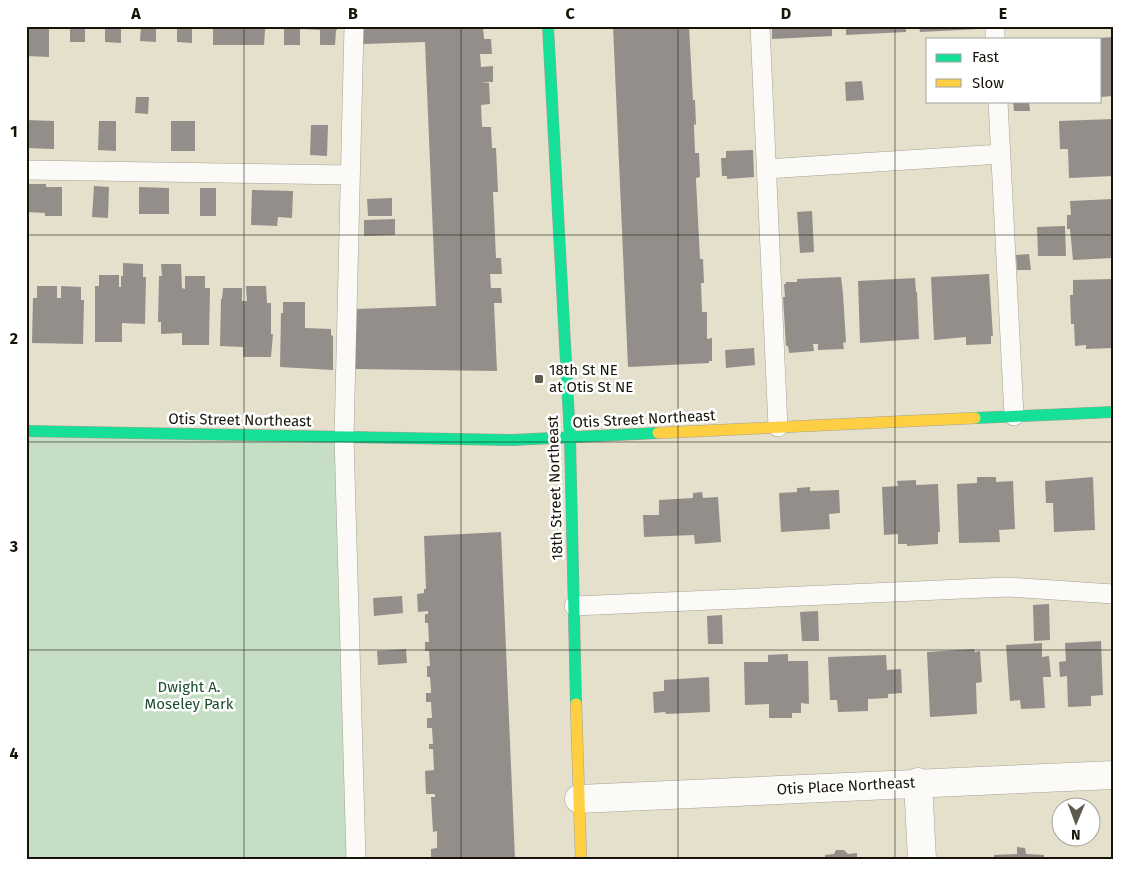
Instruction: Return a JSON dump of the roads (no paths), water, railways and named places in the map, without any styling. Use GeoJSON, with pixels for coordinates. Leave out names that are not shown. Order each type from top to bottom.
{"type":"FeatureCollection","features":[{"type":"Feature","properties":{"kind":"street","name":"18th Street Northeast"},"geometry":{"type":"LineString","coordinates":[[548,26],[570,438],[581,859]]}},
{"type":"Feature","properties":{"kind":"street","name":"Otis Street Northeast"},"geometry":{"type":"LineString","coordinates":[[26,431],[512,440],[1113,412]]}},
{"type":"Feature","properties":{"kind":"street","name":"Otis Place Northeast"},"geometry":{"type":"LineString","coordinates":[[578,799],[918,782],[1113,775]]}},
{"type":"Feature","properties":{"kind":"street"},"geometry":{"type":"LineString","coordinates":[[918,782],[922,859]]}},
{"type":"Feature","properties":{"kind":"lane"},"geometry":{"type":"LineString","coordinates":[[354,26],[344,437],[356,859]]}},
{"type":"Feature","properties":{"kind":"lane"},"geometry":{"type":"LineString","coordinates":[[760,26],[778,427]]}},
{"type":"Feature","properties":{"kind":"lane"},"geometry":{"type":"LineString","coordinates":[[998,102],[1014,416]]}},
{"type":"Feature","properties":{"kind":"lane"},"geometry":{"type":"LineString","coordinates":[[766,169],[1001,154]]}},
{"type":"Feature","properties":{"kind":"lane"},"geometry":{"type":"LineString","coordinates":[[26,170],[350,175]]}},
{"type":"Feature","properties":{"kind":"lane"},"geometry":{"type":"LineString","coordinates":[[574,606],[1008,587],[1113,594]]}},
{"type":"Feature","properties":{"kind":"place","name":"18th St NE at Otis St NE"},"geometry":{"type":"Point","coordinates":[539,379]}},
{"type":"Feature","properties":{"kind":"park label","name":"Dwight A. Moseley Park"},"geometry":{"type":"Point","coordinates":[189,696]}}]}
